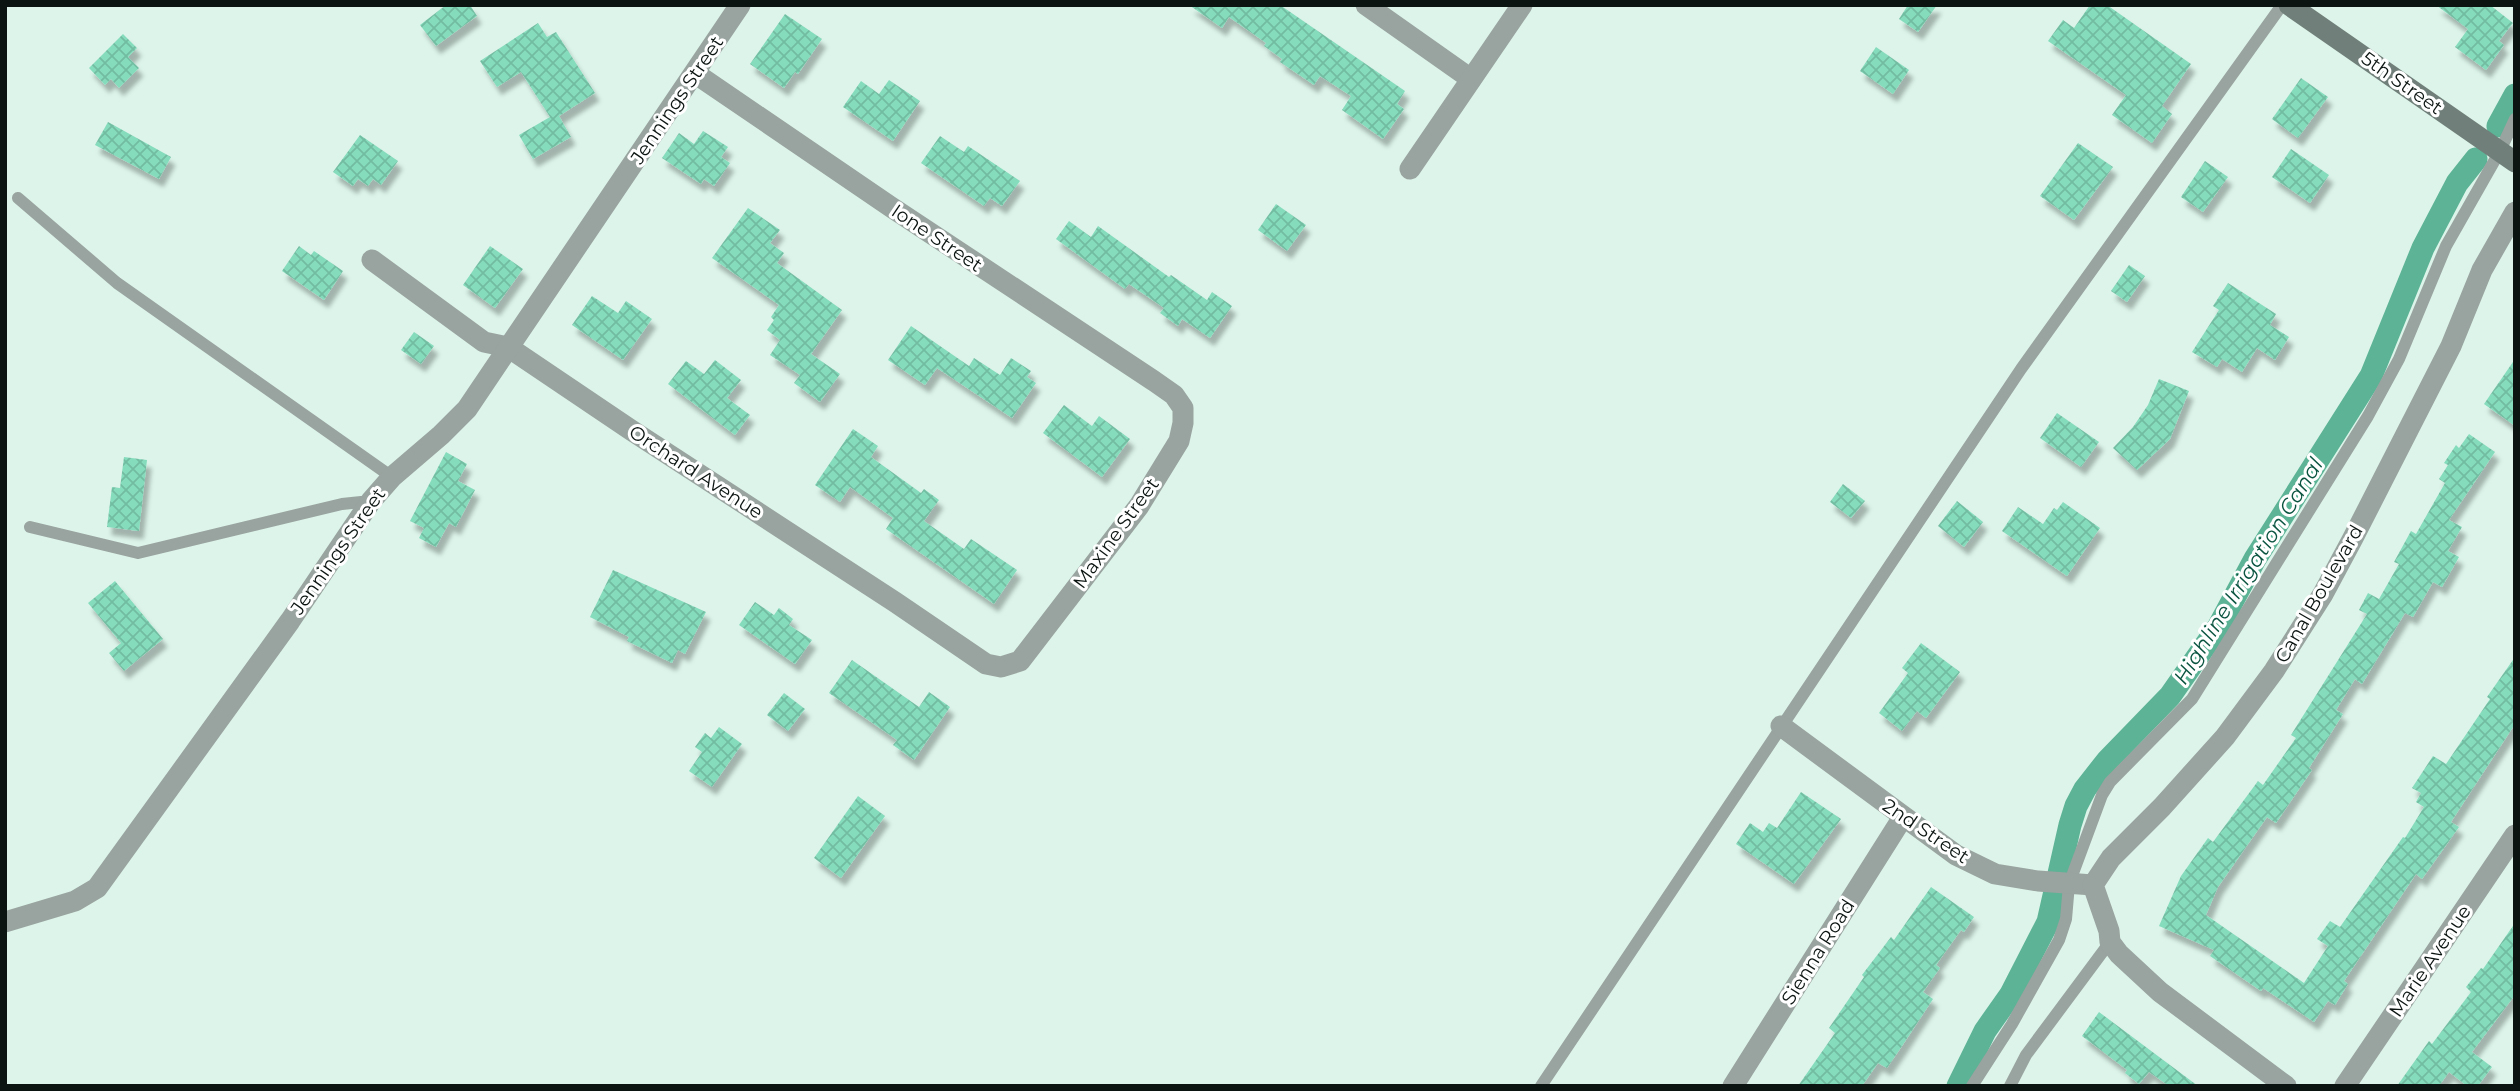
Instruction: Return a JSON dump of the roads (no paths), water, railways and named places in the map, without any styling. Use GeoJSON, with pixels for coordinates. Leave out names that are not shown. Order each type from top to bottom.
{"type":"FeatureCollection","features":[{"type":"Feature","properties":{"kind":"street","name":"Jennings Street"},"geometry":{"type":"LineString","coordinates":[[5,922],[75,901],[97,888],[371,502],[392,477],[467,409],[696,74],[740,5]]}},
{"type":"Feature","properties":{"kind":"street"},"geometry":{"type":"LineString","coordinates":[[1366,5],[1471,79]]}},
{"type":"Feature","properties":{"kind":"street"},"geometry":{"type":"LineString","coordinates":[[1410,169],[1522,5]]}},
{"type":"Feature","properties":{"kind":"street","name":"5th Street"},"geometry":{"type":"LineString","coordinates":[[2289,5],[2507,157]]}},
{"type":"Feature","properties":{"kind":"street","name":"Ione Street"},"geometry":{"type":"LineString","coordinates":[[696,74],[1179,400]]}},
{"type":"Feature","properties":{"kind":"street","name":"Canal Boulevard"},"geometry":{"type":"LineString","coordinates":[[2093,885],[2111,858],[2162,807],[2225,737],[2274,671],[2323,594],[2451,346],[2482,270],[2515,212]]}},
{"type":"Feature","properties":{"kind":"street","name":"Orchard Avenue"},"geometry":{"type":"LineString","coordinates":[[372,260],[484,342],[509,348],[986,664],[1005,667],[1025,657]]}},
{"type":"Feature","properties":{"kind":"street","name":"Maxine Street"},"geometry":{"type":"LineString","coordinates":[[1025,657],[1139,506],[1175,450],[1183,423],[1183,408],[1179,400]]}},
{"type":"Feature","properties":{"kind":"street","name":"2nd Street"},"geometry":{"type":"LineString","coordinates":[[1781,726],[1956,855],[1995,874],[2038,881],[2093,885]]}},
{"type":"Feature","properties":{"kind":"street","name":"Sienna Road"},"geometry":{"type":"LineString","coordinates":[[1733,1086],[1903,817]]}},
{"type":"Feature","properties":{"kind":"street","name":"Marie Avenue"},"geometry":{"type":"LineString","coordinates":[[2345,1086],[2515,835]]}},
{"type":"Feature","properties":{"kind":"street"},"geometry":{"type":"LineString","coordinates":[[2093,885],[2109,931],[2110,942],[2119,954],[2160,992],[2286,1086]]}},
{"type":"Feature","properties":{"kind":"lane"},"geometry":{"type":"LineString","coordinates":[[1541,1086],[2021,369],[2282,5]]}},
{"type":"Feature","properties":{"kind":"lane"},"geometry":{"type":"LineString","coordinates":[[1972,1086],[2051,957],[2066,919],[2069,883],[2102,794],[2110,782],[2192,699],[2368,416],[2399,359],[2446,246],[2507,157],[2515,119]]}},
{"type":"Feature","properties":{"kind":"lane"},"geometry":{"type":"LineString","coordinates":[[18,198],[117,283],[392,477]]}},
{"type":"Feature","properties":{"kind":"lane"},"geometry":{"type":"LineString","coordinates":[[30,527],[138,552],[342,503],[371,502]]}},
{"type":"Feature","properties":{"kind":"lane"},"geometry":{"type":"LineString","coordinates":[[2010,1086],[2026,1055],[2110,942]]}},
{"type":"Feature","properties":{"kind":"waterway","name":"Highline Irrigation Canal"},"geometry":{"type":"LineString","coordinates":[[2498,126],[2515,95]]}},
{"type":"Feature","properties":{"kind":"waterway","name":"Highline Irrigation Canal"},"geometry":{"type":"LineString","coordinates":[[1958,1086],[1985,1031],[2011,994],[2048,922],[2070,825],[2085,789],[2107,761],[2170,696],[2219,626],[2255,559],[2371,376],[2423,248],[2457,183],[2476,159]]}}]}
